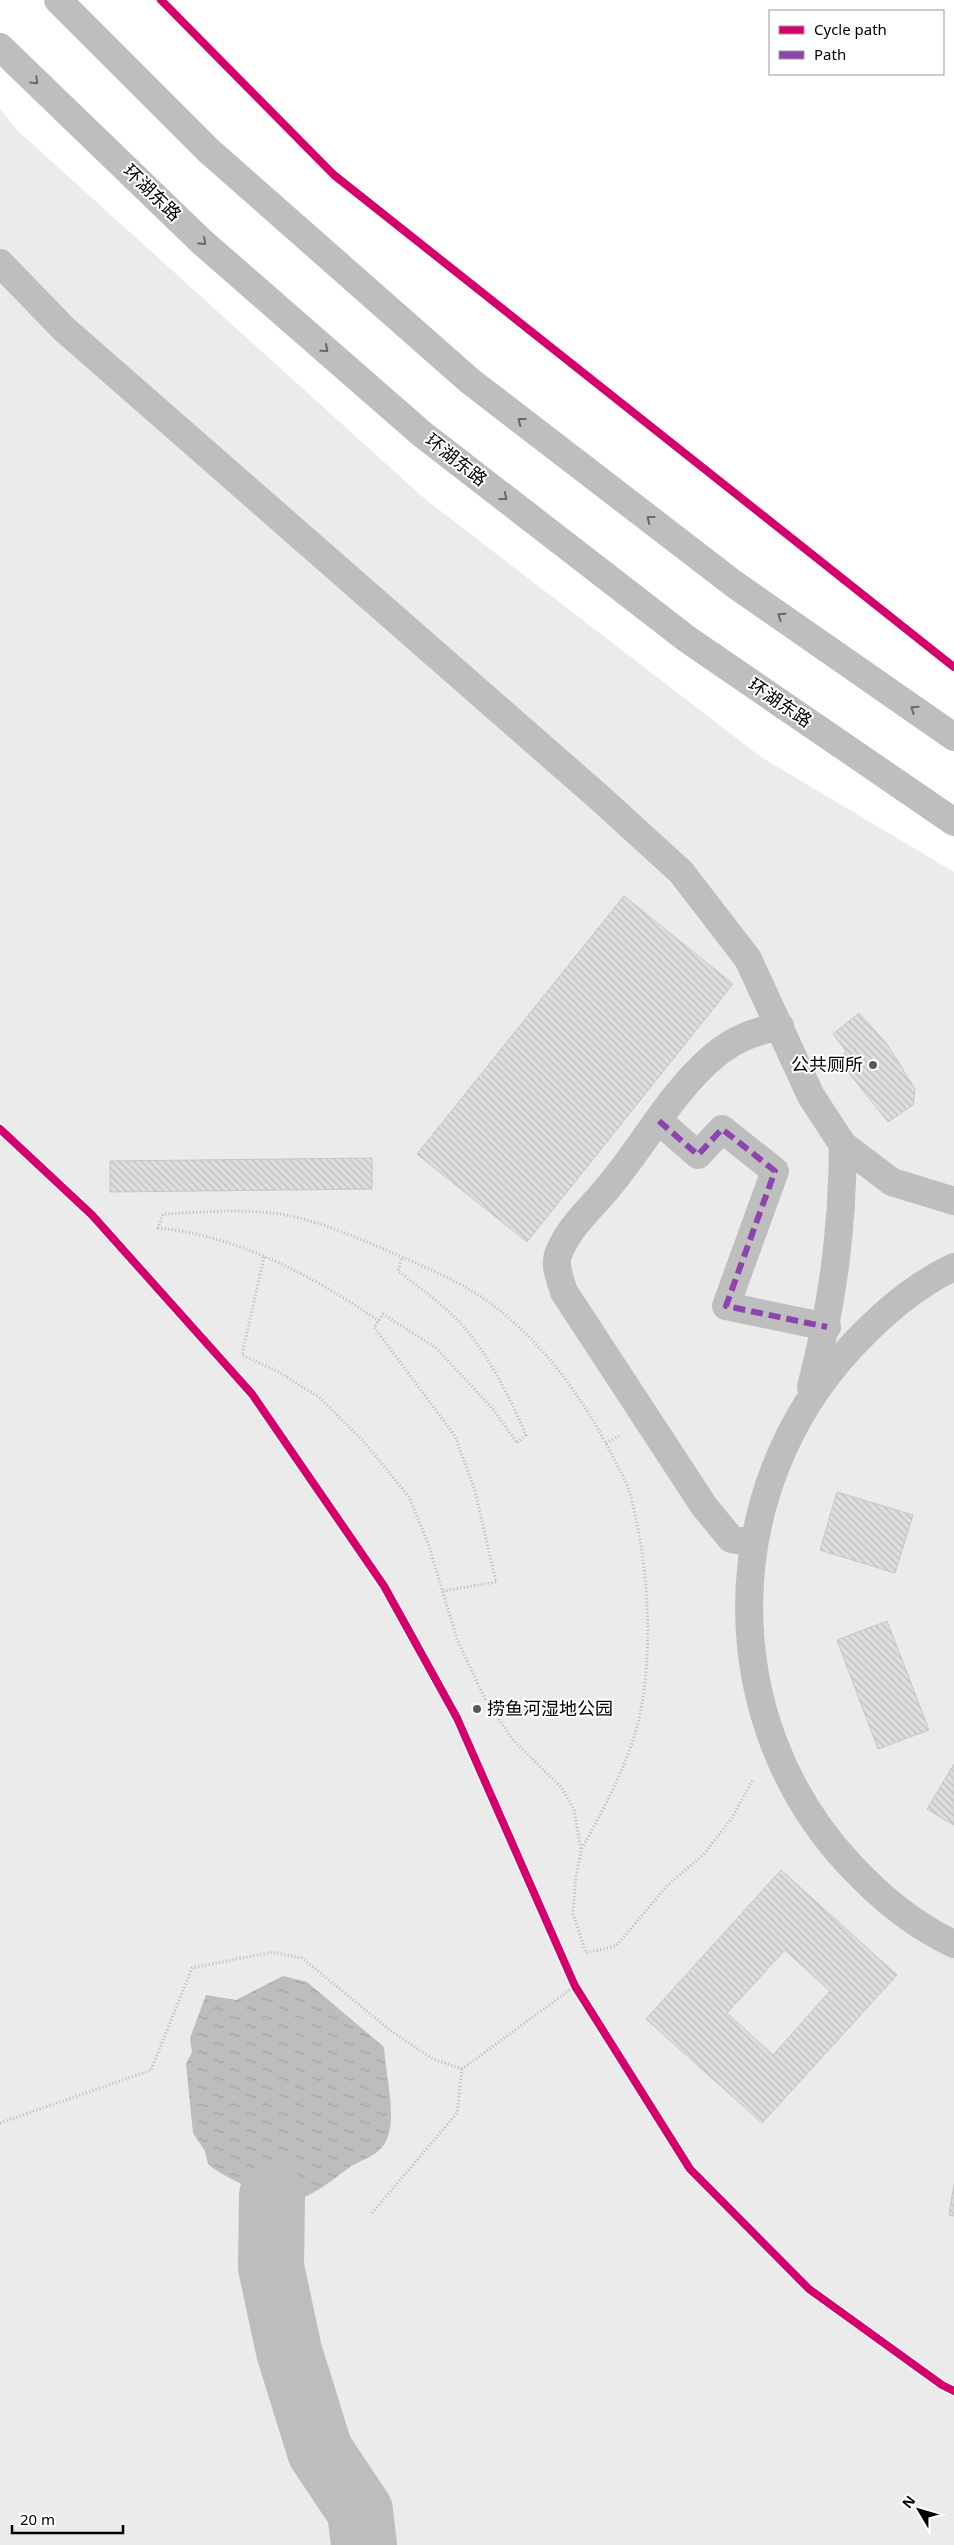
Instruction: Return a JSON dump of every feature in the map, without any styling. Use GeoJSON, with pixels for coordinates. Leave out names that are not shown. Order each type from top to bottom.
{"type":"FeatureCollection","features":[{"type":"Feature","properties":{"kind":"main road"},"geometry":{"type":"LineString","coordinates":[[58,0],[209,150],[470,381],[734,584],[954,737]]}},
{"type":"Feature","properties":{"kind":"main road","name":"环湖东路"},"geometry":{"type":"LineString","coordinates":[[0,47],[202,242],[422,434],[687,638],[954,822]]}},
{"type":"Feature","properties":{"kind":"main road"},"geometry":{"type":"LineString","coordinates":[[0,263],[64,329],[579,779],[681,872],[748,959],[811,1096],[843,1145],[892,1182],[954,1202]]}},
{"type":"Feature","properties":{"kind":"main road"},"geometry":{"type":"LineString","coordinates":[[754,1543],[731,1539],[704,1506],[564,1292],[558,1272],[557,1257],[572,1229],[610,1185],[681,1091],[715,1056],[748,1034],[780,1026]]}},
{"type":"Feature","properties":{"kind":"main road"},"geometry":{"type":"LineString","coordinates":[[659,1121],[698,1155],[722,1128],[775,1171],[726,1306],[827,1326]]}},
{"type":"Feature","properties":{"kind":"main road"},"geometry":{"type":"LineString","coordinates":[[807,1403],[827,1326],[838,1252],[842,1204],[843,1145]]}},
{"type":"Feature","properties":{"kind":"main road"},"geometry":{"type":"LineString","coordinates":[[954,1267],[904,1298],[868,1329],[835,1364],[807,1403],[784,1445],[773,1472],[754,1543],[749,1584],[749,1632],[755,1680],[767,1726],[778,1754],[808,1812],[836,1851],[869,1886],[907,1916],[954,1944]]}},
{"type":"Feature","properties":{"kind":"path"},"geometry":{"type":"LineString","coordinates":[[379,1320],[338,1292],[289,1267],[235,1244],[179,1230],[158,1228],[163,1214],[242,1211],[286,1216],[343,1232],[456,1281],[503,1313],[538,1345],[571,1386],[606,1443],[627,1486],[639,1538],[647,1601],[646,1671],[635,1732],[611,1797],[581,1850],[576,1876],[573,1914],[586,1953],[616,1946],[668,1885],[703,1855],[732,1818],[754,1776],[778,1754]]}},
{"type":"Feature","properties":{"kind":"path"},"geometry":{"type":"LineString","coordinates":[[264,1257],[242,1355],[277,1371],[319,1397],[365,1443],[409,1497],[428,1543],[457,1639],[485,1699],[513,1740],[561,1787],[574,1809],[581,1850]]}},
{"type":"Feature","properties":{"kind":"path"},"geometry":{"type":"LineString","coordinates":[[402,1257],[398,1270],[442,1305],[466,1329],[510,1399],[526,1435],[517,1443],[494,1410],[435,1347],[383,1314],[374,1327],[455,1436],[479,1509],[496,1582],[443,1591]]}},
{"type":"Feature","properties":{"kind":"path"},"geometry":{"type":"LineString","coordinates":[[0,2123],[152,2070],[192,1968],[272,1952],[302,1958],[391,2031],[433,2059],[462,2069]]}},
{"type":"Feature","properties":{"kind":"path"},"geometry":{"type":"LineString","coordinates":[[572,1977],[581,1995]]}},
{"type":"Feature","properties":{"kind":"path"},"geometry":{"type":"LineString","coordinates":[[372,2212],[456,2113],[462,2069],[576,1986]]}},
{"type":"Feature","properties":{"kind":"shaded area","name":"捞鱼河湿地公园"},"geometry":{"type":"Polygon","coordinates":[[[0,109],[18,131],[425,499],[761,757],[954,872],[954,2545],[0,2545],[0,109]]]}},
{"type":"Feature","properties":{"kind":"water"},"geometry":{"type":"Polygon","coordinates":[[[283,1976],[307,1982],[384,2047],[391,2108],[389,2131],[386,2141],[379,2150],[317,2190],[295,2200],[276,2198],[263,2194],[225,2175],[208,2164],[205,2151],[193,2133],[186,2064],[192,2052],[190,2038],[206,1995],[236,2000],[283,1976]]]}},
{"type":"Feature","properties":{"kind":"building"},"geometry":{"type":"Polygon","coordinates":[[[624,896],[733,984],[527,1242],[417,1154],[624,896]]]}},
{"type":"Feature","properties":{"kind":"building","name":"公共厕所"},"geometry":{"type":"Polygon","coordinates":[[[859,1013],[887,1044],[915,1089],[913,1105],[888,1122],[849,1073],[842,1057],[846,1051],[833,1034],[859,1013]]]}},
{"type":"Feature","properties":{"kind":"building"},"geometry":{"type":"Polygon","coordinates":[[[372,1158],[372,1189],[110,1192],[110,1161],[372,1158]]]}},
{"type":"Feature","properties":{"kind":"building"},"geometry":{"type":"Polygon","coordinates":[[[837,1492],[913,1515],[895,1573],[820,1550],[837,1492]]]}},
{"type":"Feature","properties":{"kind":"building"},"geometry":{"type":"Polygon","coordinates":[[[887,1621],[929,1730],[878,1749],[837,1640],[887,1621]]]}},
{"type":"Feature","properties":{"kind":"building"},"geometry":{"type":"Polygon","coordinates":[[[954,1764],[954,1825],[927,1809],[954,1764]]]}},
{"type":"Feature","properties":{"kind":"building"},"geometry":{"type":"Polygon","coordinates":[[[781,1870],[897,1975],[762,2123],[646,2019],[781,1870]],[[785,1950],[727,2013],[773,2055],[830,1991],[785,1950]]]}},
{"type":"Feature","properties":{"kind":"building"},"geometry":{"type":"Polygon","coordinates":[[[954,2184],[954,2216],[949,2215],[954,2184]]]}},
{"type":"Feature","properties":{"kind":"waterway"},"geometry":{"type":"LineString","coordinates":[[272,2195],[271,2267],[289,2351],[320,2451],[360,2511],[364,2545]]}},
{"type":"Feature","properties":{"kind":"marked path"},"geometry":{"type":"LineString","coordinates":[[659,1121],[698,1155],[722,1129],[775,1171],[726,1306],[827,1327]]}},
{"type":"Feature","properties":{"kind":"cycle path"},"geometry":{"type":"LineString","coordinates":[[161,0],[334,175],[954,667]]}},
{"type":"Feature","properties":{"kind":"cycle path"},"geometry":{"type":"LineString","coordinates":[[0,1129],[92,1215],[252,1394],[384,1586],[457,1718],[575,1986],[690,2169],[809,2289],[942,2385],[954,2391]]}},
{"type":"Feature","properties":{"kind":"place","name":"公共厕所"},"geometry":{"type":"Point","coordinates":[873,1065]}},
{"type":"Feature","properties":{"kind":"place","name":"捞鱼河湿地公园"},"geometry":{"type":"Point","coordinates":[477,1709]}}]}
